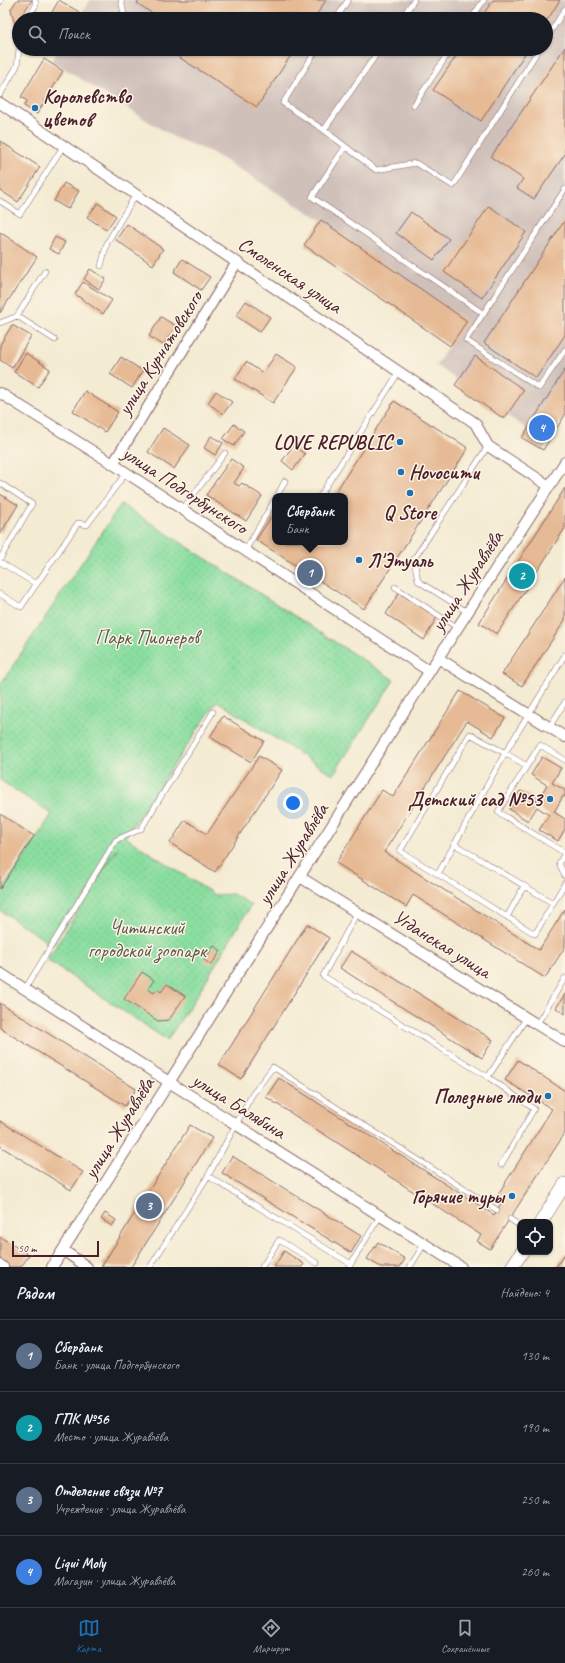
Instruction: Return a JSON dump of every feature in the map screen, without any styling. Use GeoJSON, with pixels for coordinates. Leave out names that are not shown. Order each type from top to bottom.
{"type":"FeatureCollection","features":[{"type":"Feature","properties":{"kind":"main road"},"geometry":{"type":"LineString","coordinates":[[543,1219],[565,1184]]}},
{"type":"Feature","properties":{"kind":"main road"},"geometry":{"type":"LineString","coordinates":[[512,1267],[520,1255]]}},
{"type":"Feature","properties":{"kind":"street","name":"Смоленская улица"},"geometry":{"type":"LineString","coordinates":[[0,102],[399,370],[475,423],[488,446],[549,486]]}},
{"type":"Feature","properties":{"kind":"street","name":"улица Курнатовского"},"geometry":{"type":"LineString","coordinates":[[113,464],[237,262]]}},
{"type":"Feature","properties":{"kind":"street","name":"улица Подгорбунского"},"geometry":{"type":"LineString","coordinates":[[0,393],[113,464],[429,671]]}},
{"type":"Feature","properties":{"kind":"street","name":"улица Журавлёва"},"geometry":{"type":"LineString","coordinates":[[52,1267],[429,671],[469,612],[565,462]]}},
{"type":"Feature","properties":{"kind":"street"},"geometry":{"type":"LineString","coordinates":[[438,658],[530,713],[565,737]]}},
{"type":"Feature","properties":{"kind":"street","name":"Угданская улица"},"geometry":{"type":"LineString","coordinates":[[300,877],[565,1042]]}},
{"type":"Feature","properties":{"kind":"street","name":"улица Балябина"},"geometry":{"type":"LineString","coordinates":[[0,973],[461,1267]]}},
{"type":"Feature","properties":{"kind":"street"},"geometry":{"type":"LineString","coordinates":[[63,1250],[88,1267]]}},
{"type":"Feature","properties":{"kind":"lane"},"geometry":{"type":"LineString","coordinates":[[121,0],[124,12]]}},
{"type":"Feature","properties":{"kind":"lane"},"geometry":{"type":"LineString","coordinates":[[340,12],[348,0]]}},
{"type":"Feature","properties":{"kind":"lane"},"geometry":{"type":"LineString","coordinates":[[406,12],[414,0]]}},
{"type":"Feature","properties":{"kind":"lane"},"geometry":{"type":"LineString","coordinates":[[476,12],[484,0]]}},
{"type":"Feature","properties":{"kind":"lane"},"geometry":{"type":"LineString","coordinates":[[31,12],[37,2]]}},
{"type":"Feature","properties":{"kind":"lane"},"geometry":{"type":"LineString","coordinates":[[553,28],[565,9]]}},
{"type":"Feature","properties":{"kind":"lane"},"geometry":{"type":"LineString","coordinates":[[0,94],[17,66],[18,56]]}},
{"type":"Feature","properties":{"kind":"lane"},"geometry":{"type":"LineString","coordinates":[[313,56],[283,103],[324,130],[376,170],[416,163],[452,186],[535,56]]}},
{"type":"Feature","properties":{"kind":"lane"},"geometry":{"type":"LineString","coordinates":[[324,130],[375,56]]}},
{"type":"Feature","properties":{"kind":"lane"},"geometry":{"type":"LineString","coordinates":[[414,105],[447,56]]}},
{"type":"Feature","properties":{"kind":"lane"},"geometry":{"type":"LineString","coordinates":[[0,201],[20,214],[64,145]]}},
{"type":"Feature","properties":{"kind":"lane"},"geometry":{"type":"LineString","coordinates":[[345,147],[312,197],[484,314]]}},
{"type":"Feature","properties":{"kind":"lane"},"geometry":{"type":"LineString","coordinates":[[565,189],[466,340],[539,388],[565,350]]}},
{"type":"Feature","properties":{"kind":"lane"},"geometry":{"type":"LineString","coordinates":[[101,266],[107,243],[136,194]]}},
{"type":"Feature","properties":{"kind":"lane"},"geometry":{"type":"LineString","coordinates":[[0,323],[16,316],[45,271]]}},
{"type":"Feature","properties":{"kind":"lane"},"geometry":{"type":"LineString","coordinates":[[16,316],[55,340]]}},
{"type":"Feature","properties":{"kind":"lane"},"geometry":{"type":"LineString","coordinates":[[322,493],[399,370]]}},
{"type":"Feature","properties":{"kind":"lane"},"geometry":{"type":"LineString","coordinates":[[469,612],[418,581],[414,559],[488,446]]}},
{"type":"Feature","properties":{"kind":"lane"},"geometry":{"type":"LineString","coordinates":[[182,510],[225,453]]}},
{"type":"Feature","properties":{"kind":"lane"},"geometry":{"type":"LineString","coordinates":[[0,594],[21,607],[78,523],[87,525],[126,473]]}},
{"type":"Feature","properties":{"kind":"lane"},"geometry":{"type":"LineString","coordinates":[[279,493],[285,481]]}},
{"type":"Feature","properties":{"kind":"lane"},"geometry":{"type":"LineString","coordinates":[[0,483],[32,504],[0,560],[36,584]]}},
{"type":"Feature","properties":{"kind":"lane"},"geometry":{"type":"LineString","coordinates":[[245,551],[272,504]]}},
{"type":"Feature","properties":{"kind":"lane"},"geometry":{"type":"LineString","coordinates":[[395,586],[458,628]]}},
{"type":"Feature","properties":{"kind":"lane"},"geometry":{"type":"LineString","coordinates":[[438,874],[505,753],[565,655]]}},
{"type":"Feature","properties":{"kind":"lane"},"geometry":{"type":"LineString","coordinates":[[550,726],[565,702]]}},
{"type":"Feature","properties":{"kind":"lane"},"geometry":{"type":"LineString","coordinates":[[25,989],[116,840],[141,828],[213,712]]}},
{"type":"Feature","properties":{"kind":"lane"},"geometry":{"type":"LineString","coordinates":[[527,766],[470,734],[400,851],[535,934],[565,883]]}},
{"type":"Feature","properties":{"kind":"lane"},"geometry":{"type":"LineString","coordinates":[[565,760],[540,745],[498,812],[565,853],[559,863],[565,876]]}},
{"type":"Feature","properties":{"kind":"lane"},"geometry":{"type":"LineString","coordinates":[[454,844],[553,903]]}},
{"type":"Feature","properties":{"kind":"lane"},"geometry":{"type":"LineString","coordinates":[[507,917],[524,886]]}},
{"type":"Feature","properties":{"kind":"lane"},"geometry":{"type":"LineString","coordinates":[[357,913],[323,976],[488,1077],[534,1109],[501,1165]]}},
{"type":"Feature","properties":{"kind":"lane"},"geometry":{"type":"LineString","coordinates":[[537,1024],[565,978]]}},
{"type":"Feature","properties":{"kind":"lane"},"geometry":{"type":"LineString","coordinates":[[488,1077],[527,1017]]}},
{"type":"Feature","properties":{"kind":"lane"},"geometry":{"type":"LineString","coordinates":[[150,1267],[208,1176],[252,1095],[273,1067],[497,1210]]}},
{"type":"Feature","properties":{"kind":"lane"},"geometry":{"type":"LineString","coordinates":[[208,1176],[350,1265],[380,1216]]}},
{"type":"Feature","properties":{"kind":"lane"},"geometry":{"type":"LineString","coordinates":[[510,1219],[517,1224]]}},
{"type":"Feature","properties":{"kind":"lane"},"geometry":{"type":"LineString","coordinates":[[262,1267],[279,1240],[317,1263]]}},
{"type":"Feature","properties":{"kind":"lane"},"geometry":{"type":"LineString","coordinates":[[410,1267],[424,1244]]}},
{"type":"Feature","properties":{"kind":"shaded area"},"geometry":{"type":"Polygon","coordinates":[[[90,0],[565,0],[565,369],[527,429],[436,365],[467,321],[321,220],[211,152],[175,138],[52,61],[55,56],[553,56],[553,12],[82,12],[90,0]]]}},
{"type":"Feature","properties":{"kind":"green space","name":"Парк Пионеров"},"geometry":{"type":"Polygon","coordinates":[[[121,504],[394,680],[333,775],[217,701],[125,837],[215,895],[233,894],[251,905],[196,997],[167,1040],[47,960],[118,848],[52,945],[0,910],[0,894],[52,814],[0,780],[0,685],[121,504]]]}},
{"type":"Feature","properties":{"kind":"building"},"geometry":{"type":"Polygon","coordinates":[[[17,0],[32,0],[24,12],[12,13],[11,9],[17,0]]]}},
{"type":"Feature","properties":{"kind":"building"},"geometry":{"type":"Polygon","coordinates":[[[59,0],[79,12],[52,12],[59,0]]]}},
{"type":"Feature","properties":{"kind":"building"},"geometry":{"type":"Polygon","coordinates":[[[139,0],[326,0],[318,12],[150,12],[137,3],[139,0]]]}},
{"type":"Feature","properties":{"kind":"building"},"geometry":{"type":"Polygon","coordinates":[[[493,0],[560,0],[552,12],[485,12],[493,0]]]}},
{"type":"Feature","properties":{"kind":"building"},"geometry":{"type":"Polygon","coordinates":[[[565,47],[565,154],[534,199],[517,188],[523,179],[491,157],[565,47]]]}},
{"type":"Feature","properties":{"kind":"building"},"geometry":{"type":"Polygon","coordinates":[[[177,56],[290,56],[257,107],[177,56]]]}},
{"type":"Feature","properties":{"kind":"building"},"geometry":{"type":"Polygon","coordinates":[[[456,56],[523,56],[481,121],[433,90],[456,56]]]}},
{"type":"Feature","properties":{"kind":"building"},"geometry":{"type":"Polygon","coordinates":[[[44,59],[63,71],[37,114],[24,106],[27,101],[21,97],[44,59]]]}},
{"type":"Feature","properties":{"kind":"building"},"geometry":{"type":"Polygon","coordinates":[[[0,141],[40,167],[18,202],[0,190],[0,141]]]}},
{"type":"Feature","properties":{"kind":"building"},"geometry":{"type":"Polygon","coordinates":[[[64,183],[79,191],[68,209],[54,201],[64,183]]]}},
{"type":"Feature","properties":{"kind":"building"},"geometry":{"type":"Polygon","coordinates":[[[98,203],[116,216],[106,230],[87,217],[98,203]]]}},
{"type":"Feature","properties":{"kind":"building"},"geometry":{"type":"Polygon","coordinates":[[[489,206],[526,232],[482,298],[444,272],[489,206]]]}},
{"type":"Feature","properties":{"kind":"building"},"geometry":{"type":"Polygon","coordinates":[[[411,212],[449,239],[434,260],[396,233],[411,212]]]}},
{"type":"Feature","properties":{"kind":"building"},"geometry":{"type":"Polygon","coordinates":[[[321,220],[467,321],[450,346],[304,245],[321,220]]]}},
{"type":"Feature","properties":{"kind":"building"},"geometry":{"type":"Polygon","coordinates":[[[565,220],[565,335],[536,378],[484,343],[565,220]]]}},
{"type":"Feature","properties":{"kind":"building"},"geometry":{"type":"Polygon","coordinates":[[[127,224],[163,249],[153,265],[116,240],[127,224]]]}},
{"type":"Feature","properties":{"kind":"building"},"geometry":{"type":"Polygon","coordinates":[[[0,232],[37,257],[0,313],[0,232]]]}},
{"type":"Feature","properties":{"kind":"building"},"geometry":{"type":"Polygon","coordinates":[[[55,237],[65,242],[59,254],[49,249],[55,237]]]}},
{"type":"Feature","properties":{"kind":"building"},"geometry":{"type":"Polygon","coordinates":[[[182,259],[210,277],[201,290],[174,272],[182,259]]]}},
{"type":"Feature","properties":{"kind":"building"},"geometry":{"type":"Polygon","coordinates":[[[90,269],[106,279],[99,289],[84,279],[90,269]]]}},
{"type":"Feature","properties":{"kind":"building"},"geometry":{"type":"Polygon","coordinates":[[[83,282],[112,300],[103,314],[75,294],[83,282]]]}},
{"type":"Feature","properties":{"kind":"building"},"geometry":{"type":"Polygon","coordinates":[[[246,301],[270,317],[260,332],[236,316],[246,301]]]}},
{"type":"Feature","properties":{"kind":"building"},"geometry":{"type":"Polygon","coordinates":[[[161,317],[176,326],[163,345],[149,336],[161,317]]]}},
{"type":"Feature","properties":{"kind":"building"},"geometry":{"type":"Polygon","coordinates":[[[12,325],[31,336],[12,368],[0,360],[0,345],[12,325]]]}},
{"type":"Feature","properties":{"kind":"building"},"geometry":{"type":"Polygon","coordinates":[[[26,353],[50,369],[38,387],[14,372],[26,353]]]}},
{"type":"Feature","properties":{"kind":"building"},"geometry":{"type":"Polygon","coordinates":[[[276,354],[297,367],[273,403],[235,379],[246,362],[263,373],[276,354]]]}},
{"type":"Feature","properties":{"kind":"building"},"geometry":{"type":"Polygon","coordinates":[[[475,356],[524,390],[504,419],[455,385],[475,356]]]}},
{"type":"Feature","properties":{"kind":"building"},"geometry":{"type":"Polygon","coordinates":[[[121,357],[143,371],[132,388],[110,374],[121,357]]]}},
{"type":"Feature","properties":{"kind":"building"},"geometry":{"type":"Polygon","coordinates":[[[565,369],[565,415],[543,450],[522,438],[565,369]]]}},
{"type":"Feature","properties":{"kind":"building"},"geometry":{"type":"Polygon","coordinates":[[[85,391],[118,412],[105,432],[73,411],[85,391]]]}},
{"type":"Feature","properties":{"kind":"building"},"geometry":{"type":"Polygon","coordinates":[[[216,391],[232,402],[223,414],[208,403],[216,391]]]}},
{"type":"Feature","properties":{"kind":"building","name":"Ноvосити"},"geometry":{"type":"Polygon","coordinates":[[[394,401],[468,448],[364,609],[256,540],[272,516],[272,545],[348,545],[348,493],[335,493],[394,401]]]}},
{"type":"Feature","properties":{"kind":"building"},"geometry":{"type":"Polygon","coordinates":[[[234,424],[244,431],[234,446],[223,439],[234,424]]]}},
{"type":"Feature","properties":{"kind":"building"},"geometry":{"type":"Polygon","coordinates":[[[163,428],[190,445],[174,469],[148,452],[163,428]]]}},
{"type":"Feature","properties":{"kind":"building"},"geometry":{"type":"Polygon","coordinates":[[[211,436],[223,443],[215,455],[204,448],[211,436]]]}},
{"type":"Feature","properties":{"kind":"building"},"geometry":{"type":"Polygon","coordinates":[[[293,446],[305,454],[293,470],[282,461],[293,446]]]}},
{"type":"Feature","properties":{"kind":"building"},"geometry":{"type":"Polygon","coordinates":[[[231,459],[244,468],[234,483],[239,486],[242,483],[262,496],[246,521],[206,495],[231,459]]]}},
{"type":"Feature","properties":{"kind":"building"},"geometry":{"type":"Polygon","coordinates":[[[565,488],[565,528],[497,634],[479,623],[565,488]]]}},
{"type":"Feature","properties":{"kind":"building"},"geometry":{"type":"Polygon","coordinates":[[[0,494],[18,505],[0,534],[0,494]]]}},
{"type":"Feature","properties":{"kind":"building"},"geometry":{"type":"Polygon","coordinates":[[[565,577],[565,620],[522,686],[502,674],[565,577]]]}},
{"type":"Feature","properties":{"kind":"building"},"geometry":{"type":"Polygon","coordinates":[[[399,593],[437,617],[424,640],[386,614],[399,593]]]}},
{"type":"Feature","properties":{"kind":"building"},"geometry":{"type":"Polygon","coordinates":[[[460,691],[505,718],[493,737],[467,721],[384,852],[539,950],[565,909],[565,947],[545,978],[413,895],[406,907],[336,863],[382,790],[393,797],[460,691]]]}},
{"type":"Feature","properties":{"kind":"building"},"geometry":{"type":"Polygon","coordinates":[[[223,716],[264,741],[251,762],[210,737],[223,716]]]}},
{"type":"Feature","properties":{"kind":"building"},"geometry":{"type":"Polygon","coordinates":[[[259,756],[282,770],[215,872],[170,843],[185,820],[207,834],[259,756]]]}},
{"type":"Feature","properties":{"kind":"building","name":"Детский сад №53"},"geometry":{"type":"Polygon","coordinates":[[[542,757],[561,768],[552,783],[565,790],[565,797],[563,796],[554,812],[565,819],[565,829],[558,841],[539,830],[549,815],[537,807],[528,821],[509,809],[520,791],[537,801],[547,785],[531,775],[542,757]]]}},
{"type":"Feature","properties":{"kind":"building"},"geometry":{"type":"Polygon","coordinates":[[[0,814],[34,836],[0,889],[0,814]]]}},
{"type":"Feature","properties":{"kind":"building"},"geometry":{"type":"Polygon","coordinates":[[[307,924],[329,938],[241,1079],[219,1065],[307,924]]]}},
{"type":"Feature","properties":{"kind":"building"},"geometry":{"type":"Polygon","coordinates":[[[214,946],[221,951],[211,965],[204,960],[214,946]]]}},
{"type":"Feature","properties":{"kind":"building"},"geometry":{"type":"Polygon","coordinates":[[[351,951],[493,1040],[482,1058],[340,968],[351,951]]]}},
{"type":"Feature","properties":{"kind":"building"},"geometry":{"type":"Polygon","coordinates":[[[142,972],[154,980],[148,989],[154,993],[157,989],[161,992],[167,984],[185,996],[169,1020],[158,1021],[124,999],[142,972]]]}},
{"type":"Feature","properties":{"kind":"building"},"geometry":{"type":"Polygon","coordinates":[[[565,994],[565,1014],[556,1008],[565,994]]]}},
{"type":"Feature","properties":{"kind":"building"},"geometry":{"type":"Polygon","coordinates":[[[0,1003],[136,1089],[125,1106],[0,1028],[0,1003]]]}},
{"type":"Feature","properties":{"kind":"building"},"geometry":{"type":"Polygon","coordinates":[[[518,1060],[565,1091],[565,1133],[490,1249],[477,1241],[481,1235],[266,1097],[279,1078],[494,1215],[503,1200],[497,1196],[552,1109],[505,1080],[518,1060]]]}},
{"type":"Feature","properties":{"kind":"building"},"geometry":{"type":"Polygon","coordinates":[[[0,1121],[83,1172],[71,1190],[0,1146],[0,1121]]]}},
{"type":"Feature","properties":{"kind":"building"},"geometry":{"type":"Polygon","coordinates":[[[190,1125],[212,1138],[131,1267],[101,1267],[190,1125]]]}},
{"type":"Feature","properties":{"kind":"building"},"geometry":{"type":"Polygon","coordinates":[[[232,1156],[361,1236],[351,1253],[222,1173],[232,1156]]]}},
{"type":"Feature","properties":{"kind":"building"},"geometry":{"type":"Polygon","coordinates":[[[105,1213],[116,1220],[112,1226],[101,1219],[105,1213]]]}},
{"type":"Feature","properties":{"kind":"building"},"geometry":{"type":"Polygon","coordinates":[[[0,1237],[29,1255],[21,1267],[8,1267],[0,1262],[0,1237]]]}},
{"type":"Feature","properties":{"kind":"building"},"geometry":{"type":"Polygon","coordinates":[[[378,1242],[405,1259],[400,1267],[381,1267],[367,1259],[378,1242]]]}},
{"type":"Feature","properties":{"kind":"building"},"geometry":{"type":"Polygon","coordinates":[[[284,1251],[304,1264],[302,1267],[274,1267],[284,1251]]]}},
{"type":"Feature","properties":{"kind":"building"},"geometry":{"type":"Polygon","coordinates":[[[565,1253],[565,1267],[556,1267],[565,1253]]]}},
{"type":"Feature","properties":{"kind":"place","name":"Королевство цветов"},"geometry":{"type":"Point","coordinates":[35,108]}},
{"type":"Feature","properties":{"kind":"place","name":"Liqui Moly"},"geometry":{"type":"Point","coordinates":[542,428]}},
{"type":"Feature","properties":{"kind":"place","name":"LOVE REPUBLIC"},"geometry":{"type":"Point","coordinates":[400,442]}},
{"type":"Feature","properties":{"kind":"place","name":"Ноvосити"},"geometry":{"type":"Point","coordinates":[401,472]}},
{"type":"Feature","properties":{"kind":"place","name":"Q Store"},"geometry":{"type":"Point","coordinates":[410,493]}},
{"type":"Feature","properties":{"kind":"place","name":"Л'Этуаль"},"geometry":{"type":"Point","coordinates":[359,560]}},
{"type":"Feature","properties":{"kind":"place","name":"Сбербанк"},"geometry":{"type":"Point","coordinates":[310,573]}},
{"type":"Feature","properties":{"kind":"place","name":"ГПК №56"},"geometry":{"type":"Point","coordinates":[522,576]}},
{"type":"Feature","properties":{"kind":"place","name":"Детский сад №53"},"geometry":{"type":"Point","coordinates":[550,799]}},
{"type":"Feature","properties":{"kind":"place","name":"Полезные люди"},"geometry":{"type":"Point","coordinates":[548,1096]}},
{"type":"Feature","properties":{"kind":"place","name":"Горячие туры"},"geometry":{"type":"Point","coordinates":[512,1196]}},
{"type":"Feature","properties":{"kind":"place","name":"Отделение связи №7"},"geometry":{"type":"Point","coordinates":[149,1206]}},
{"type":"Feature","properties":{"kind":"park label","name":"Читинский городской зоопарк"},"geometry":{"type":"Point","coordinates":[147,938]}}]}
